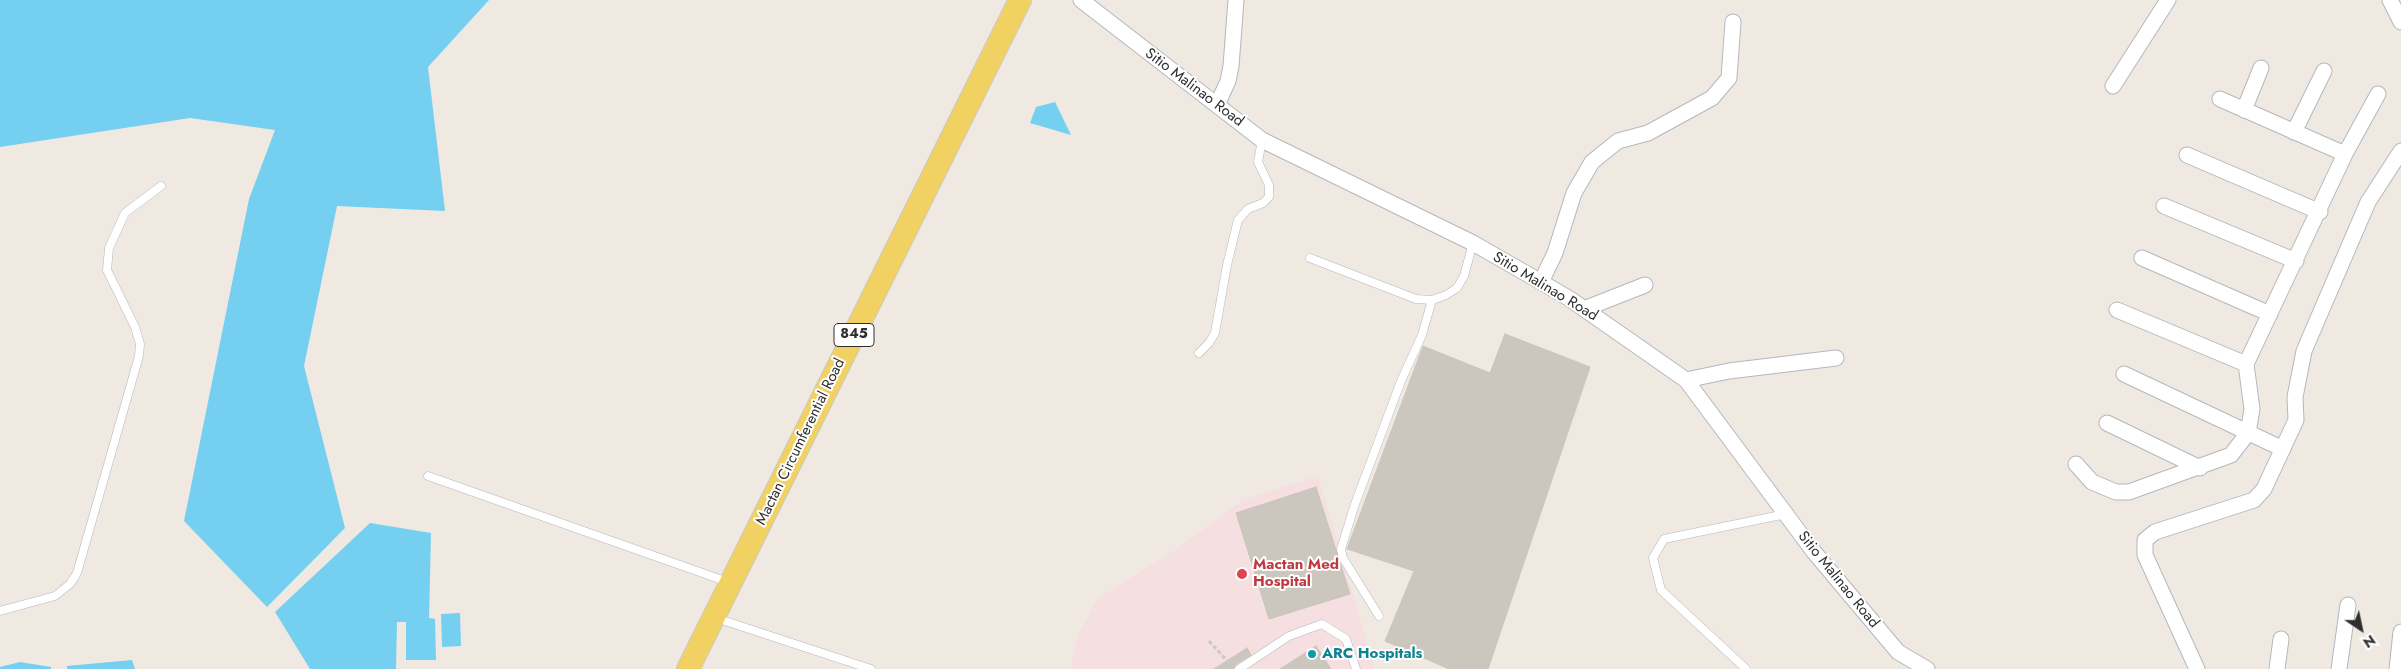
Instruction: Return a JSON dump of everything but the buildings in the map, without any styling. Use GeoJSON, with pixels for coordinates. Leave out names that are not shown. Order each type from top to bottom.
{"type":"FeatureCollection","features":[{"type":"Feature","properties":{"kind":"main road","name":"Mactan Circumferential Road"},"geometry":{"type":"LineString","coordinates":[[688,669],[1020,0]]}},
{"type":"Feature","properties":{"kind":"street","name":"Sitio Malinao Road"},"geometry":{"type":"LineString","coordinates":[[1081,0],[1262,140],[1473,243],[1584,308],[1686,380],[1814,552],[1898,652],[1927,669]]}},
{"type":"Feature","properties":{"kind":"street"},"geometry":{"type":"LineString","coordinates":[[1217,105],[1228,81],[1231,66],[1236,0]]}},
{"type":"Feature","properties":{"kind":"street"},"geometry":{"type":"LineString","coordinates":[[2113,86],[2168,0]]}},
{"type":"Feature","properties":{"kind":"street"},"geometry":{"type":"LineString","coordinates":[[2390,0],[2401,22]]}},
{"type":"Feature","properties":{"kind":"street"},"geometry":{"type":"LineString","coordinates":[[1541,282],[1555,253],[1574,193],[1592,162],[1618,141],[1648,133],[1712,98],[1729,78],[1734,22]]}},
{"type":"Feature","properties":{"kind":"street"},"geometry":{"type":"LineString","coordinates":[[2244,110],[2261,68]]}},
{"type":"Feature","properties":{"kind":"street"},"geometry":{"type":"LineString","coordinates":[[2294,132],[2324,71]]}},
{"type":"Feature","properties":{"kind":"street"},"geometry":{"type":"LineString","coordinates":[[2076,464],[2092,482],[2116,492],[2129,492],[2200,468],[2231,455],[2248,433],[2252,409],[2246,364],[2346,154],[2378,94]]}},
{"type":"Feature","properties":{"kind":"street"},"geometry":{"type":"LineString","coordinates":[[2220,99],[2346,154]]}},
{"type":"Feature","properties":{"kind":"street"},"geometry":{"type":"LineString","coordinates":[[2197,669],[2145,555],[2145,540],[2155,532],[2254,500],[2264,489],[2296,420],[2295,397],[2304,351],[2368,202],[2401,152]]}},
{"type":"Feature","properties":{"kind":"street"},"geometry":{"type":"LineString","coordinates":[[2187,155],[2320,212]]}},
{"type":"Feature","properties":{"kind":"street"},"geometry":{"type":"LineString","coordinates":[[2164,206],[2296,261]]}},
{"type":"Feature","properties":{"kind":"street"},"geometry":{"type":"LineString","coordinates":[[2142,258],[2270,314]]}},
{"type":"Feature","properties":{"kind":"street"},"geometry":{"type":"LineString","coordinates":[[1584,308],[1645,285]]}},
{"type":"Feature","properties":{"kind":"street"},"geometry":{"type":"LineString","coordinates":[[2117,310],[2246,364]]}},
{"type":"Feature","properties":{"kind":"street"},"geometry":{"type":"LineString","coordinates":[[1686,380],[1729,371],[1836,358]]}},
{"type":"Feature","properties":{"kind":"street"},"geometry":{"type":"LineString","coordinates":[[2124,374],[2283,449]]}},
{"type":"Feature","properties":{"kind":"street"},"geometry":{"type":"LineString","coordinates":[[2107,422],[2200,468]]}},
{"type":"Feature","properties":{"kind":"street"},"geometry":{"type":"LineString","coordinates":[[2339,669],[2348,605]]}},
{"type":"Feature","properties":{"kind":"street"},"geometry":{"type":"LineString","coordinates":[[2397,669],[2401,632]]}},
{"type":"Feature","properties":{"kind":"street"},"geometry":{"type":"LineString","coordinates":[[2277,669],[2281,639]]}},
{"type":"Feature","properties":{"kind":"lane"},"geometry":{"type":"LineString","coordinates":[[1199,353],[1209,343],[1215,333],[1227,265],[1238,220],[1248,209],[1263,203],[1269,197],[1269,185],[1258,162],[1262,140]]}},
{"type":"Feature","properties":{"kind":"lane"},"geometry":{"type":"LineString","coordinates":[[0,611],[56,596],[70,584],[77,573],[139,356],[140,344],[135,327],[107,270],[109,248],[125,213],[161,186]]}},
{"type":"Feature","properties":{"kind":"lane"},"geometry":{"type":"LineString","coordinates":[[1310,258],[1416,299],[1432,300],[1446,295],[1457,288],[1464,276],[1473,243]]}},
{"type":"Feature","properties":{"kind":"lane"},"geometry":{"type":"LineString","coordinates":[[1379,616],[1343,558],[1341,548],[1355,504],[1401,381],[1422,335],[1432,300]]}},
{"type":"Feature","properties":{"kind":"lane"},"geometry":{"type":"LineString","coordinates":[[428,476],[731,583]]}},
{"type":"Feature","properties":{"kind":"lane"},"geometry":{"type":"LineString","coordinates":[[1746,669],[1660,590],[1653,558],[1664,539],[1786,514]]}},
{"type":"Feature","properties":{"kind":"lane"},"geometry":{"type":"LineString","coordinates":[[714,618],[872,669]]}},
{"type":"Feature","properties":{"kind":"lane"},"geometry":{"type":"LineString","coordinates":[[1239,669],[1289,636],[1322,624],[1346,640],[1356,669]]}},
{"type":"Feature","properties":{"kind":"path"},"geometry":{"type":"LineString","coordinates":[[1209,641],[1227,661]]}},
{"type":"Feature","properties":{"kind":"shaded area","name":"Mactan Med Hospital"},"geometry":{"type":"Polygon","coordinates":[[[1318,476],[1375,669],[1071,669],[1077,637],[1098,598],[1175,550],[1243,500],[1318,476]]]}},
{"type":"Feature","properties":{"kind":"water"},"geometry":{"type":"Polygon","coordinates":[[[0,0],[489,0],[428,67],[445,211],[337,206],[304,366],[345,528],[267,607],[184,521],[249,199],[275,130],[190,118],[0,147],[0,0]]]}},
{"type":"Feature","properties":{"kind":"water"},"geometry":{"type":"Polygon","coordinates":[[[1055,102],[1071,135],[1030,123],[1036,107],[1055,102]]]}},
{"type":"Feature","properties":{"kind":"water"},"geometry":{"type":"Polygon","coordinates":[[[370,523],[431,533],[429,618],[435,619],[436,660],[406,660],[406,622],[397,622],[396,669],[310,669],[275,612],[370,523]]]}},
{"type":"Feature","properties":{"kind":"water"},"geometry":{"type":"Polygon","coordinates":[[[460,613],[461,646],[442,647],[441,614],[460,613]]]}},
{"type":"Feature","properties":{"kind":"water"},"geometry":{"type":"Polygon","coordinates":[[[132,660],[135,669],[67,669],[67,666],[132,660]]]}},
{"type":"Feature","properties":{"kind":"water"},"geometry":{"type":"Polygon","coordinates":[[[20,662],[51,667],[51,669],[0,669],[0,667],[20,662]]]}},
{"type":"Feature","properties":{"kind":"place","name":"Mactan Med Hospital"},"geometry":{"type":"Point","coordinates":[1242,574]}},
{"type":"Feature","properties":{"kind":"place","name":"ARC Hospitals"},"geometry":{"type":"Point","coordinates":[1312,654]}}]}
